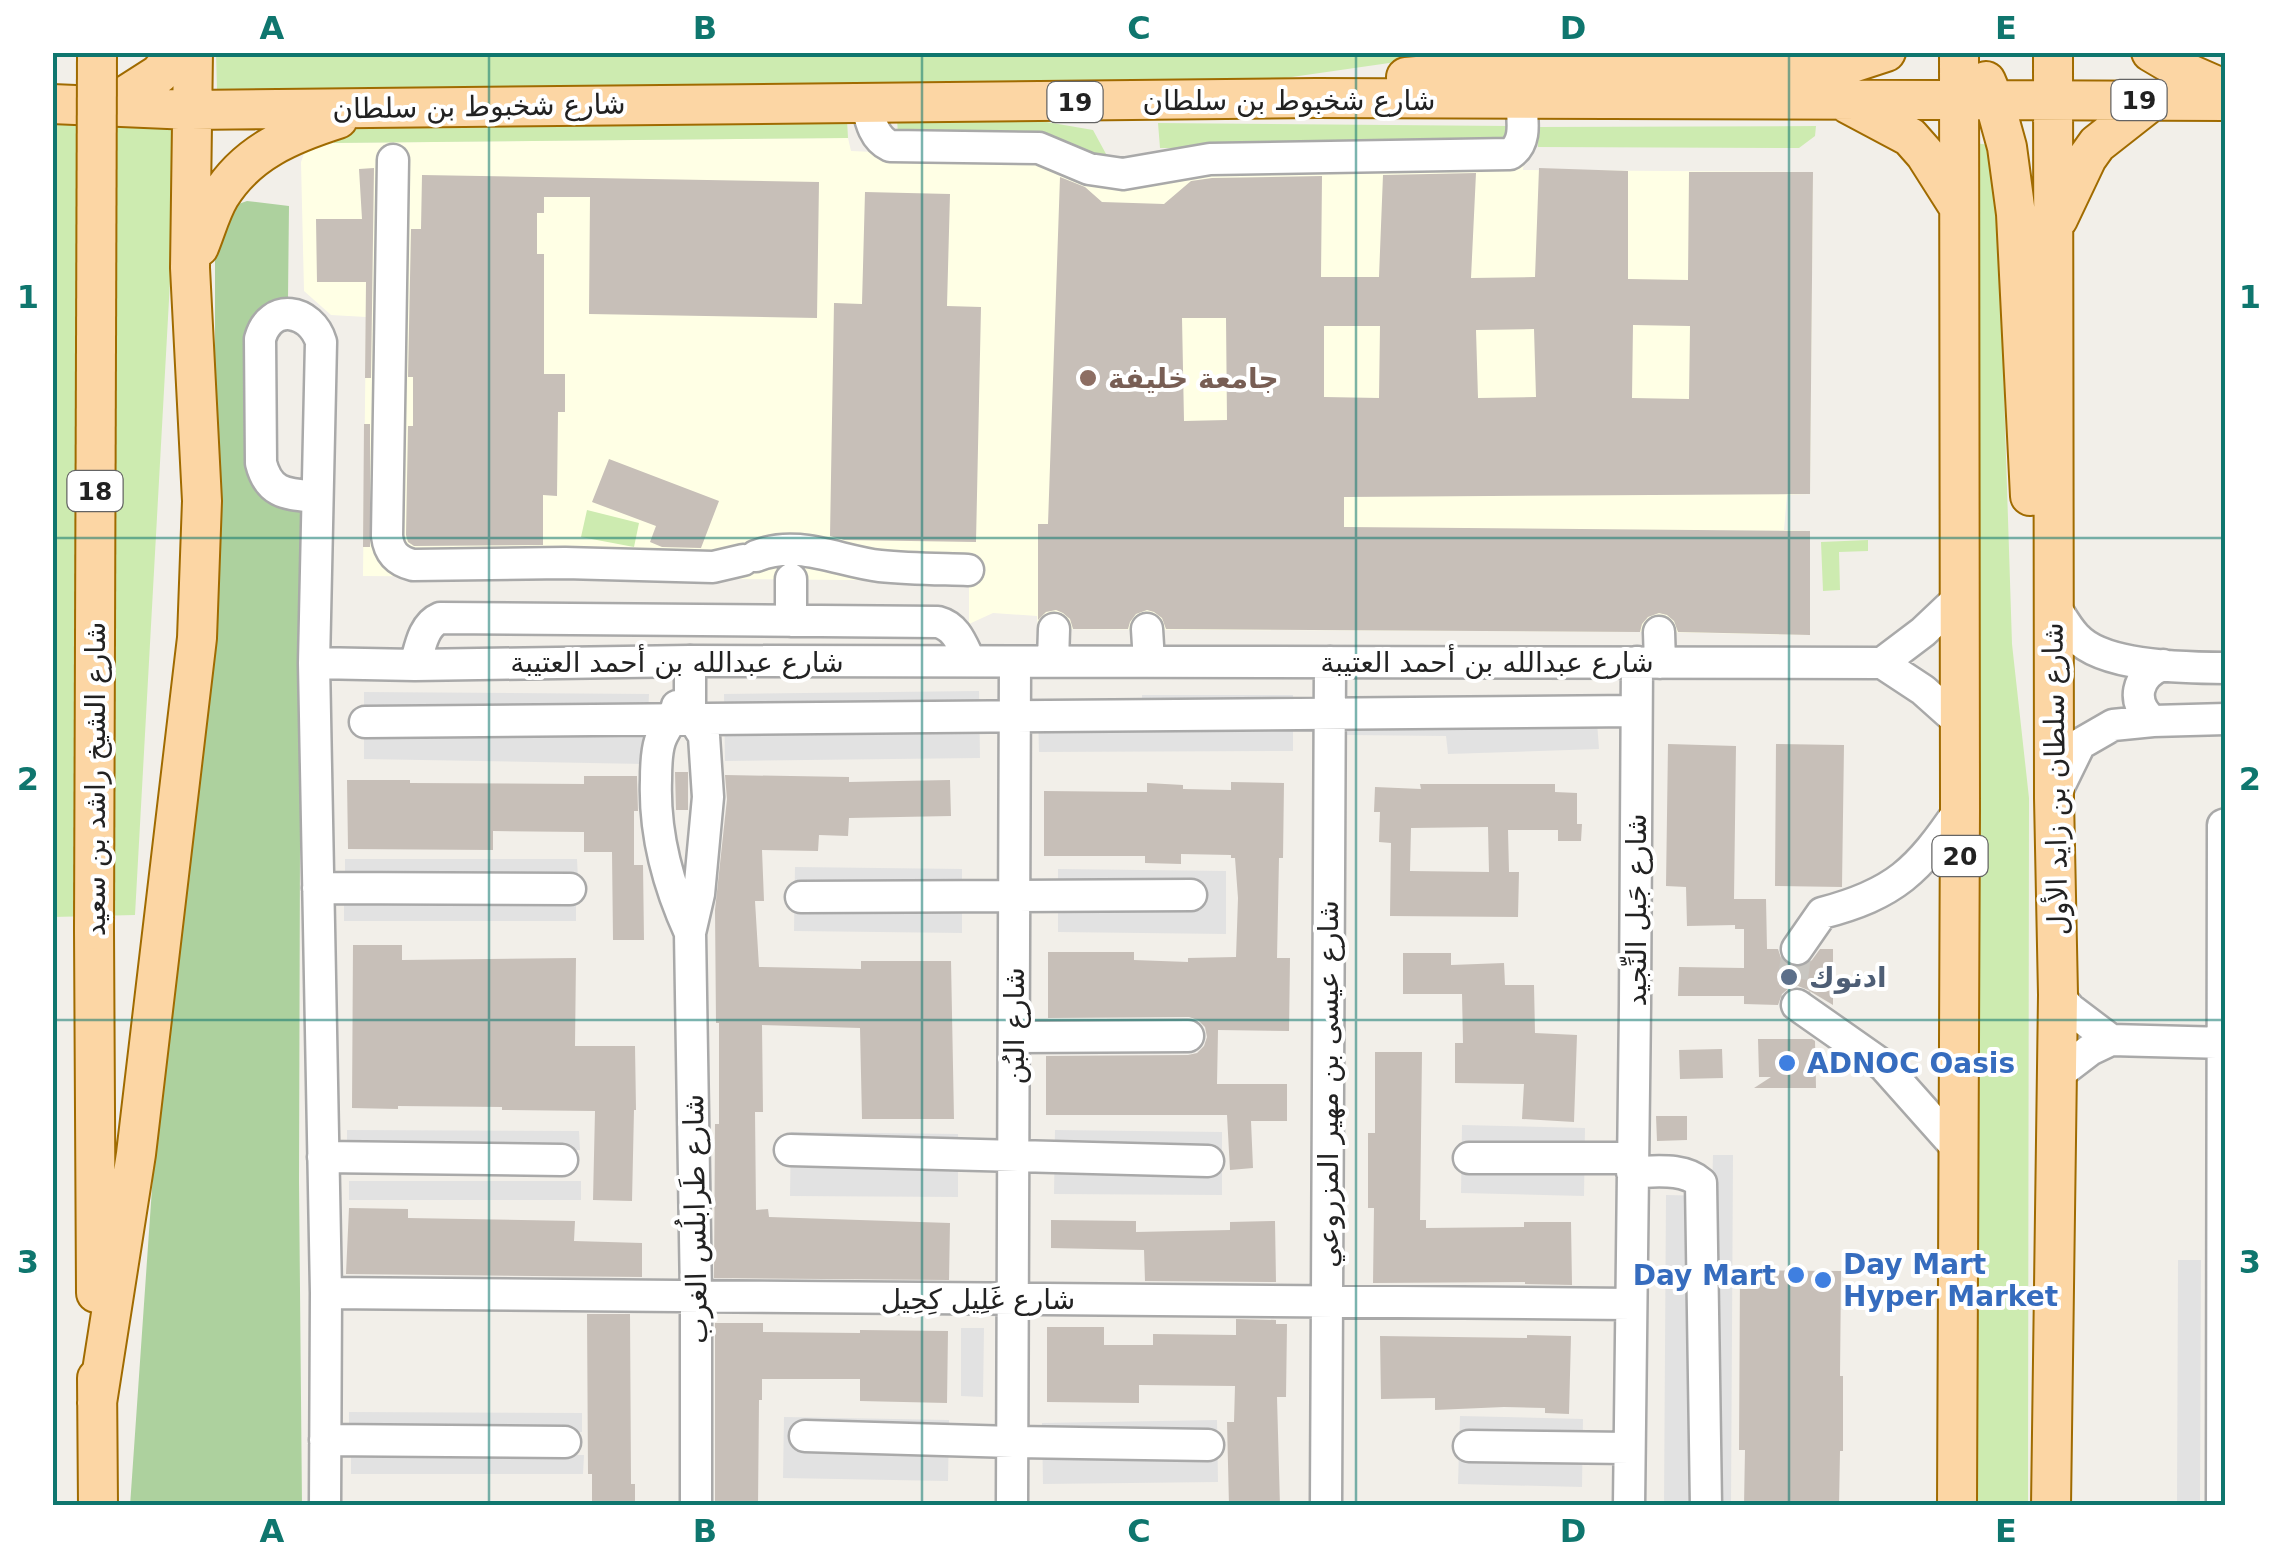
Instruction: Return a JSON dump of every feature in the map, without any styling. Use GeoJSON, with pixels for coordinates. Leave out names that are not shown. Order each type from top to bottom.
{"type":"FeatureCollection","features":[{"type":"Feature","properties":{"kind":"main road","name":"شارع الشيخ راشد بن سعيد"},"geometry":{"type":"LineString","coordinates":[[97,52],[94,930],[98,1506]]}},
{"type":"Feature","properties":{"kind":"main road"},"geometry":{"type":"LineString","coordinates":[[109,106],[159,74],[177,52]]}},
{"type":"Feature","properties":{"kind":"main road"},"geometry":{"type":"LineString","coordinates":[[97,1403],[136,1154],[197,638],[202,501],[190,268],[193,52]]}},
{"type":"Feature","properties":{"kind":"main road"},"geometry":{"type":"LineString","coordinates":[[1316,98],[1389,78],[1529,66],[1568,52]]}},
{"type":"Feature","properties":{"kind":"main road"},"geometry":{"type":"LineString","coordinates":[[1424,99],[1504,76],[1571,71],[1809,72],[1886,52]]}},
{"type":"Feature","properties":{"kind":"main road","name":"شارع سلطان بن زايد الأول"},"geometry":{"type":"LineString","coordinates":[[2051,1506],[2058,995],[2053,52]]}},
{"type":"Feature","properties":{"kind":"main road"},"geometry":{"type":"LineString","coordinates":[[2151,52],[2226,90]]}},
{"type":"Feature","properties":{"kind":"main road"},"geometry":{"type":"LineString","coordinates":[[1977,72],[2007,147],[2016,214],[2029,496],[2053,538]]}},
{"type":"Feature","properties":{"kind":"main road","name":"شارع شخبوط بن سلطان"},"geometry":{"type":"LineString","coordinates":[[52,104],[190,110],[1316,98],[1842,100],[1977,72],[2053,100],[2226,101]]}},
{"type":"Feature","properties":{"kind":"main road","name":"20"},"geometry":{"type":"LineString","coordinates":[[1956,1506],[1958,206],[1977,72]]}},
{"type":"Feature","properties":{"kind":"main road"},"geometry":{"type":"LineString","coordinates":[[1842,100],[1910,137],[1958,206]]}},
{"type":"Feature","properties":{"kind":"main road"},"geometry":{"type":"LineString","coordinates":[[2053,230],[2097,144],[2153,100]]}},
{"type":"Feature","properties":{"kind":"main road"},"geometry":{"type":"LineString","coordinates":[[190,268],[219,198],[246,163],[298,132],[375,107]]}},
{"type":"Feature","properties":{"kind":"street"},"geometry":{"type":"LineString","coordinates":[[866,102],[877,136],[890,146],[1027,146],[1089,168],[1123,174],[1210,159],[1510,154],[1522,140],[1522,99]]}},
{"type":"Feature","properties":{"kind":"street"},"geometry":{"type":"LineString","coordinates":[[393,160],[387,536],[388,546],[402,562],[713,567],[771,550],[791,564],[968,570]]}},
{"type":"Feature","properties":{"kind":"street"},"geometry":{"type":"LineString","coordinates":[[317,497],[285,494],[276,489],[268,482],[260,463],[260,339],[270,321],[289,314],[311,322],[321,342],[314,664],[326,1293],[325,1506]]}},
{"type":"Feature","properties":{"kind":"street"},"geometry":{"type":"LineString","coordinates":[[791,564],[791,621]]}},
{"type":"Feature","properties":{"kind":"street"},"geometry":{"type":"LineString","coordinates":[[1960,596],[1923,632],[1882,663],[1923,690],[1960,723]]}},
{"type":"Feature","properties":{"kind":"street"},"geometry":{"type":"LineString","coordinates":[[2054,605],[2078,640],[2106,656],[2162,665],[2226,668]]}},
{"type":"Feature","properties":{"kind":"street"},"geometry":{"type":"LineString","coordinates":[[415,665],[428,626],[440,618],[938,622],[952,628],[970,661]]}},
{"type":"Feature","properties":{"kind":"street"},"geometry":{"type":"LineString","coordinates":[[1053,662],[1054,629]]}},
{"type":"Feature","properties":{"kind":"street"},"geometry":{"type":"LineString","coordinates":[[1147,629],[1148,662]]}},
{"type":"Feature","properties":{"kind":"street","name":"شارع جَبل النِّجيد"},"geometry":{"type":"LineString","coordinates":[[1628,1506],[1636,711],[1659,632]]}},
{"type":"Feature","properties":{"kind":"street","name":"شارع عبدالله بن أحمد العتيبة"},"geometry":{"type":"LineString","coordinates":[[314,664],[1648,663],[1758,648],[1882,663]]}},
{"type":"Feature","properties":{"kind":"street","name":"شارع طَرابلُس الغرب"},"geometry":{"type":"LineString","coordinates":[[684,661],[678,702],[682,718],[704,736],[708,797],[698,908],[690,933],[696,1506]]}},
{"type":"Feature","properties":{"kind":"street","name":"شارع البُن"},"geometry":{"type":"LineString","coordinates":[[1012,1506],[1014,662]]}},
{"type":"Feature","properties":{"kind":"street","name":"شارع عيسى بن مهير المزروعي"},"geometry":{"type":"LineString","coordinates":[[1326,1506],[1330,662]]}},
{"type":"Feature","properties":{"kind":"street"},"geometry":{"type":"LineString","coordinates":[[2153,721],[2145,714],[2138,695],[2145,676],[2162,665]]}},
{"type":"Feature","properties":{"kind":"street"},"geometry":{"type":"LineString","coordinates":[[364,722],[1636,711]]}},
{"type":"Feature","properties":{"kind":"street","name":"شارع طَرابلُس الغرب"},"geometry":{"type":"LineString","coordinates":[[682,718],[663,734],[658,750],[655,802],[674,896],[690,933]]}},
{"type":"Feature","properties":{"kind":"street"},"geometry":{"type":"LineString","coordinates":[[2054,798],[2080,744],[2113,725],[2226,719]]}},
{"type":"Feature","properties":{"kind":"street"},"geometry":{"type":"LineString","coordinates":[[1798,949],[1822,913],[1858,904],[1902,880],[1934,847],[1960,808]]}},
{"type":"Feature","properties":{"kind":"street"},"geometry":{"type":"LineString","coordinates":[[2222,1506],[2226,824]]}},
{"type":"Feature","properties":{"kind":"street"},"geometry":{"type":"LineString","coordinates":[[318,888],[570,888]]}},
{"type":"Feature","properties":{"kind":"street"},"geometry":{"type":"LineString","coordinates":[[802,898],[1191,895]]}},
{"type":"Feature","properties":{"kind":"street"},"geometry":{"type":"LineString","coordinates":[[2058,995],[2111,1040]]}},
{"type":"Feature","properties":{"kind":"street"},"geometry":{"type":"LineString","coordinates":[[1798,1005],[1884,1066],[1957,1148]]}},
{"type":"Feature","properties":{"kind":"street"},"geometry":{"type":"LineString","coordinates":[[1014,1036],[1188,1036]]}},
{"type":"Feature","properties":{"kind":"street"},"geometry":{"type":"LineString","coordinates":[[2056,1076],[2090,1050],[2111,1040],[2224,1043]]}},
{"type":"Feature","properties":{"kind":"street"},"geometry":{"type":"LineString","coordinates":[[790,1150],[1208,1161]]}},
{"type":"Feature","properties":{"kind":"street"},"geometry":{"type":"LineString","coordinates":[[323,1157],[562,1160]]}},
{"type":"Feature","properties":{"kind":"street"},"geometry":{"type":"LineString","coordinates":[[1469,1158],[1632,1165],[1682,1172],[1702,1183],[1706,1506]]}},
{"type":"Feature","properties":{"kind":"street","name":"شارع غَلِيل كِحِيل"},"geometry":{"type":"LineString","coordinates":[[326,1293],[1630,1304]]}},
{"type":"Feature","properties":{"kind":"street"},"geometry":{"type":"LineString","coordinates":[[805,1436],[1208,1444]]}},
{"type":"Feature","properties":{"kind":"street"},"geometry":{"type":"LineString","coordinates":[[325,1440],[564,1442]]}},
{"type":"Feature","properties":{"kind":"street"},"geometry":{"type":"LineString","coordinates":[[1470,1446],[1629,1448]]}},
{"type":"Feature","properties":{"kind":"shaded area","name":"جامعة خليفة"},"geometry":{"type":"Polygon","coordinates":[[[848,138],[851,151],[1192,166],[1524,161],[1523,170],[1813,172],[1810,494],[1787,495],[1784,530],[1810,531],[1810,635],[1038,629],[1037,616],[993,613],[969,624],[969,581],[363,576],[366,317],[331,315],[304,291],[301,162],[305,151],[334,143],[848,138]]]}},
{"type":"Feature","properties":{"kind":"shaded area"},"geometry":{"type":"Polygon","coordinates":[[[979,691],[980,758],[725,761],[724,694],[979,691]]]}},
{"type":"Feature","properties":{"kind":"shaded area"},"geometry":{"type":"Polygon","coordinates":[[[364,692],[649,694],[646,764],[364,759],[364,692]]]}},
{"type":"Feature","properties":{"kind":"shaded area"},"geometry":{"type":"Polygon","coordinates":[[[1142,695],[1293,695],[1293,751],[1039,752],[1038,711],[1142,710],[1142,695]]]}},
{"type":"Feature","properties":{"kind":"shaded area"},"geometry":{"type":"Polygon","coordinates":[[[1595,695],[1599,749],[1448,754],[1446,736],[1347,735],[1349,696],[1595,695]]]}},
{"type":"Feature","properties":{"kind":"shaded area"},"geometry":{"type":"Polygon","coordinates":[[[345,859],[577,859],[578,879],[345,879],[345,859]]]}},
{"type":"Feature","properties":{"kind":"shaded area"},"geometry":{"type":"Polygon","coordinates":[[[795,867],[962,869],[962,933],[794,931],[795,867]]]}},
{"type":"Feature","properties":{"kind":"shaded area"},"geometry":{"type":"Polygon","coordinates":[[[1058,869],[1226,871],[1226,934],[1058,932],[1058,869]]]}},
{"type":"Feature","properties":{"kind":"shaded area"},"geometry":{"type":"Polygon","coordinates":[[[344,901],[576,901],[576,921],[344,921],[344,901]]]}},
{"type":"Feature","properties":{"kind":"shaded area"},"geometry":{"type":"Polygon","coordinates":[[[1462,1125],[1585,1128],[1584,1196],[1461,1193],[1462,1125]]]}},
{"type":"Feature","properties":{"kind":"shaded area"},"geometry":{"type":"Polygon","coordinates":[[[347,1130],[579,1131],[580,1150],[347,1150],[347,1130]]]}},
{"type":"Feature","properties":{"kind":"shaded area"},"geometry":{"type":"Polygon","coordinates":[[[1055,1130],[1222,1132],[1222,1195],[1054,1194],[1055,1130]]]}},
{"type":"Feature","properties":{"kind":"shaded area"},"geometry":{"type":"Polygon","coordinates":[[[791,1132],[958,1134],[958,1197],[790,1196],[791,1132]]]}},
{"type":"Feature","properties":{"kind":"shaded area"},"geometry":{"type":"Polygon","coordinates":[[[1713,1155],[1733,1155],[1731,1505],[1664,1506],[1666,1195],[1712,1196],[1713,1155]]]}},
{"type":"Feature","properties":{"kind":"shaded area"},"geometry":{"type":"Polygon","coordinates":[[[349,1181],[581,1181],[581,1200],[349,1200],[349,1181]]]}},
{"type":"Feature","properties":{"kind":"shaded area"},"geometry":{"type":"Polygon","coordinates":[[[2178,1260],[2201,1260],[2200,1505],[2177,1505],[2178,1260]]]}},
{"type":"Feature","properties":{"kind":"shaded area"},"geometry":{"type":"Polygon","coordinates":[[[961,1328],[984,1328],[983,1397],[961,1396],[961,1328]]]}},
{"type":"Feature","properties":{"kind":"shaded area"},"geometry":{"type":"Polygon","coordinates":[[[349,1412],[582,1413],[582,1432],[349,1432],[349,1412]]]}},
{"type":"Feature","properties":{"kind":"shaded area"},"geometry":{"type":"Polygon","coordinates":[[[1460,1416],[1583,1419],[1582,1487],[1458,1484],[1460,1416]]]}},
{"type":"Feature","properties":{"kind":"shaded area"},"geometry":{"type":"Polygon","coordinates":[[[784,1417],[949,1420],[948,1481],[783,1478],[784,1417]]]}},
{"type":"Feature","properties":{"kind":"shaded area"},"geometry":{"type":"Polygon","coordinates":[[[1217,1420],[1218,1482],[1043,1484],[1042,1423],[1217,1420]]]}},
{"type":"Feature","properties":{"kind":"shaded area"},"geometry":{"type":"Polygon","coordinates":[[[351,1455],[584,1455],[583,1474],[351,1474],[351,1455]]]}},
{"type":"Feature","properties":{"kind":"green space"},"geometry":{"type":"Polygon","coordinates":[[[216,53],[1532,53],[1503,60],[1424,58],[1271,80],[217,89],[216,53]]]}},
{"type":"Feature","properties":{"kind":"green space"},"geometry":{"type":"Polygon","coordinates":[[[179,119],[135,915],[53,917],[52,120],[179,119]]]}},
{"type":"Feature","properties":{"kind":"green space"},"geometry":{"type":"Polygon","coordinates":[[[897,119],[1029,119],[1093,130],[1112,165],[898,135],[897,119]]]}},
{"type":"Feature","properties":{"kind":"green space"},"geometry":{"type":"Polygon","coordinates":[[[847,120],[848,138],[334,143],[333,129],[847,120]]]}},
{"type":"Feature","properties":{"kind":"green space"},"geometry":{"type":"Polygon","coordinates":[[[1158,123],[1509,126],[1509,148],[1160,148],[1158,123]]]}},
{"type":"Feature","properties":{"kind":"green space"},"geometry":{"type":"Polygon","coordinates":[[[1816,126],[1815,136],[1799,148],[1538,147],[1538,127],[1816,126]]]}},
{"type":"Feature","properties":{"kind":"green space"},"geometry":{"type":"Polygon","coordinates":[[[1975,143],[1989,145],[1997,175],[2012,644],[2029,798],[2028,1506],[1976,1505],[1972,658],[1975,143]]]}},
{"type":"Feature","properties":{"kind":"green space"},"geometry":{"type":"Polygon","coordinates":[[[247,201],[289,206],[288,298],[259,309],[252,327],[256,485],[301,512],[302,1505],[130,1506],[171,914],[215,528],[215,238],[230,207],[247,201]]]}},
{"type":"Feature","properties":{"kind":"green space"},"geometry":{"type":"Polygon","coordinates":[[[587,510],[639,523],[634,547],[581,537],[587,510]]]}},
{"type":"Feature","properties":{"kind":"green space"},"geometry":{"type":"Polygon","coordinates":[[[1868,540],[1868,551],[1839,552],[1840,590],[1823,591],[1821,542],[1868,540]]]}},
{"type":"Feature","properties":{"kind":"building"},"geometry":{"type":"Polygon","coordinates":[[[374,168],[371,378],[365,378],[366,282],[317,282],[316,219],[362,219],[359,169],[374,168]]]}},
{"type":"Feature","properties":{"kind":"building"},"geometry":{"type":"Polygon","coordinates":[[[1539,168],[1628,171],[1628,279],[1688,280],[1689,172],[1813,172],[1810,494],[1344,497],[1344,527],[1810,531],[1810,635],[1678,632],[1674,621],[1659,613],[1648,617],[1640,632],[1166,629],[1162,618],[1147,610],[1136,614],[1128,629],[1073,629],[1070,619],[1056,610],[1046,612],[1038,620],[1038,524],[1048,524],[1060,177],[1085,187],[1102,202],[1164,204],[1191,181],[1322,176],[1321,277],[1379,277],[1383,175],[1476,173],[1471,278],[1535,277],[1539,168]],[[1182,318],[1184,421],[1227,420],[1226,318],[1182,318]],[[1633,325],[1632,398],[1689,399],[1690,326],[1633,325]],[[1324,326],[1324,397],[1379,398],[1380,326],[1324,326]],[[1534,329],[1476,330],[1478,398],[1536,397],[1534,329]]]}},
{"type":"Feature","properties":{"kind":"building"},"geometry":{"type":"Polygon","coordinates":[[[422,175],[819,182],[817,318],[589,314],[590,197],[544,197],[544,213],[537,213],[537,254],[544,254],[544,374],[565,374],[565,412],[558,412],[557,496],[543,495],[543,545],[414,546],[406,535],[408,426],[413,426],[413,377],[408,377],[411,229],[421,229],[422,175]]]}},
{"type":"Feature","properties":{"kind":"building"},"geometry":{"type":"Polygon","coordinates":[[[865,192],[950,194],[947,306],[981,307],[976,542],[844,540],[830,536],[834,303],[862,304],[865,192]]]}},
{"type":"Feature","properties":{"kind":"building"},"geometry":{"type":"Polygon","coordinates":[[[364,424],[370,424],[370,547],[363,547],[364,424]]]}},
{"type":"Feature","properties":{"kind":"building"},"geometry":{"type":"Polygon","coordinates":[[[609,459],[719,501],[701,548],[662,547],[650,542],[656,526],[592,502],[609,459]]]}},
{"type":"Feature","properties":{"kind":"building"},"geometry":{"type":"Polygon","coordinates":[[[1668,744],[1736,746],[1734,899],[1766,899],[1767,949],[1778,949],[1787,965],[1804,966],[1820,949],[1833,949],[1833,1005],[1798,986],[1782,994],[1778,1005],[1744,1004],[1744,996],[1678,996],[1679,967],[1744,968],[1744,929],[1735,929],[1735,925],[1687,926],[1686,887],[1666,886],[1668,744]]]}},
{"type":"Feature","properties":{"kind":"building"},"geometry":{"type":"Polygon","coordinates":[[[1776,744],[1844,745],[1842,887],[1775,886],[1776,744]]]}},
{"type":"Feature","properties":{"kind":"building"},"geometry":{"type":"Polygon","coordinates":[[[675,772],[688,772],[688,810],[676,810],[675,772]]]}},
{"type":"Feature","properties":{"kind":"building"},"geometry":{"type":"Polygon","coordinates":[[[725,775],[849,777],[849,782],[950,780],[951,816],[849,818],[848,836],[819,835],[818,851],[762,850],[764,901],[755,901],[759,967],[861,969],[861,961],[951,961],[954,1119],[862,1119],[860,1028],[762,1025],[763,1112],[755,1112],[756,1210],[768,1209],[769,1217],[950,1223],[949,1280],[714,1278],[715,1124],[719,1124],[715,910],[727,799],[725,775]]]}},
{"type":"Feature","properties":{"kind":"building"},"geometry":{"type":"Polygon","coordinates":[[[584,776],[637,776],[634,865],[643,865],[644,940],[613,940],[612,852],[584,852],[584,832],[493,831],[493,850],[348,849],[347,780],[584,784],[584,776]]]}},
{"type":"Feature","properties":{"kind":"building"},"geometry":{"type":"Polygon","coordinates":[[[1231,782],[1284,783],[1277,958],[1290,958],[1289,1031],[1218,1030],[1217,1084],[1287,1084],[1287,1121],[1251,1121],[1253,1168],[1230,1170],[1227,1115],[1046,1115],[1046,1056],[1188,1055],[1204,1046],[1205,1027],[1189,1017],[1048,1018],[1048,952],[1134,952],[1134,960],[1188,962],[1188,958],[1236,957],[1235,858],[1181,854],[1181,864],[1145,863],[1145,856],[1044,856],[1044,791],[1147,792],[1147,783],[1231,790],[1231,782]]]}},
{"type":"Feature","properties":{"kind":"building"},"geometry":{"type":"Polygon","coordinates":[[[1420,784],[1555,784],[1555,792],[1577,793],[1581,841],[1558,841],[1558,830],[1508,830],[1509,872],[1519,872],[1518,917],[1390,916],[1391,843],[1379,842],[1380,812],[1374,812],[1375,787],[1421,789],[1420,784]],[[1488,827],[1411,828],[1410,871],[1489,872],[1488,827]]]}},
{"type":"Feature","properties":{"kind":"building"},"geometry":{"type":"Polygon","coordinates":[[[353,945],[402,945],[402,960],[576,958],[575,1046],[635,1046],[632,1201],[593,1200],[595,1111],[352,1108],[353,945]]]}},
{"type":"Feature","properties":{"kind":"building"},"geometry":{"type":"Polygon","coordinates":[[[1403,953],[1451,953],[1451,965],[1504,963],[1505,985],[1534,985],[1535,1033],[1577,1035],[1574,1122],[1522,1119],[1524,1084],[1455,1083],[1455,1043],[1463,1043],[1462,994],[1403,994],[1403,953]]]}},
{"type":"Feature","properties":{"kind":"building","name":"ADNOC Oasis"},"geometry":{"type":"Polygon","coordinates":[[[1758,1039],[1815,1041],[1816,1088],[1754,1088],[1771,1077],[1759,1077],[1758,1039]]]}},
{"type":"Feature","properties":{"kind":"building"},"geometry":{"type":"Polygon","coordinates":[[[1722,1049],[1723,1078],[1680,1079],[1679,1050],[1722,1049]]]}},
{"type":"Feature","properties":{"kind":"building"},"geometry":{"type":"Polygon","coordinates":[[[1375,1052],[1422,1052],[1420,1220],[1426,1220],[1426,1228],[1524,1227],[1524,1222],[1571,1222],[1572,1285],[1373,1283],[1374,1208],[1368,1208],[1368,1133],[1375,1133],[1375,1052]]]}},
{"type":"Feature","properties":{"kind":"building"},"geometry":{"type":"Polygon","coordinates":[[[1656,1116],[1687,1116],[1687,1140],[1657,1141],[1656,1116]]]}},
{"type":"Feature","properties":{"kind":"building"},"geometry":{"type":"Polygon","coordinates":[[[349,1208],[408,1209],[408,1218],[575,1221],[574,1241],[642,1243],[642,1277],[346,1274],[349,1208]]]}},
{"type":"Feature","properties":{"kind":"building"},"geometry":{"type":"Polygon","coordinates":[[[1051,1220],[1136,1221],[1136,1232],[1230,1230],[1230,1222],[1275,1221],[1276,1282],[1145,1281],[1144,1250],[1051,1248],[1051,1220]]]}},
{"type":"Feature","properties":{"kind":"building"},"geometry":{"type":"Polygon","coordinates":[[[1740,1270],[1841,1271],[1843,1451],[1839,1506],[1744,1506],[1745,1450],[1739,1450],[1740,1270]]]}},
{"type":"Feature","properties":{"kind":"building"},"geometry":{"type":"Polygon","coordinates":[[[587,1314],[630,1314],[631,1484],[635,1484],[635,1506],[592,1506],[592,1474],[588,1474],[587,1314]]]}},
{"type":"Feature","properties":{"kind":"building"},"geometry":{"type":"Polygon","coordinates":[[[1236,1319],[1287,1324],[1286,1397],[1277,1397],[1280,1506],[1229,1506],[1227,1422],[1234,1422],[1235,1386],[1139,1385],[1139,1403],[1047,1402],[1047,1327],[1104,1327],[1104,1345],[1153,1345],[1153,1334],[1236,1335],[1236,1319]]]}},
{"type":"Feature","properties":{"kind":"building"},"geometry":{"type":"Polygon","coordinates":[[[715,1323],[763,1323],[763,1332],[948,1331],[947,1403],[860,1401],[860,1379],[762,1379],[758,1506],[715,1506],[715,1323]]]}},
{"type":"Feature","properties":{"kind":"building"},"geometry":{"type":"Polygon","coordinates":[[[1380,1336],[1571,1336],[1569,1414],[1545,1413],[1545,1408],[1435,1410],[1435,1398],[1381,1399],[1380,1336]]]}},
{"type":"Feature","properties":{"kind":"tunnel"},"geometry":{"type":"LineString","coordinates":[[1797,949],[1793,978],[1797,1005]]}},
{"type":"Feature","properties":{"kind":"place","name":"جامعة خليفة"},"geometry":{"type":"Point","coordinates":[1088,378]}},
{"type":"Feature","properties":{"kind":"place","name":"ادنوك"},"geometry":{"type":"Point","coordinates":[1789,977]}},
{"type":"Feature","properties":{"kind":"place","name":"ADNOC Oasis"},"geometry":{"type":"Point","coordinates":[1787,1063]}},
{"type":"Feature","properties":{"kind":"place","name":"Day Mart"},"geometry":{"type":"Point","coordinates":[1796,1275]}},
{"type":"Feature","properties":{"kind":"place","name":"Day Mart Hyper Market"},"geometry":{"type":"Point","coordinates":[1823,1280]}}]}
